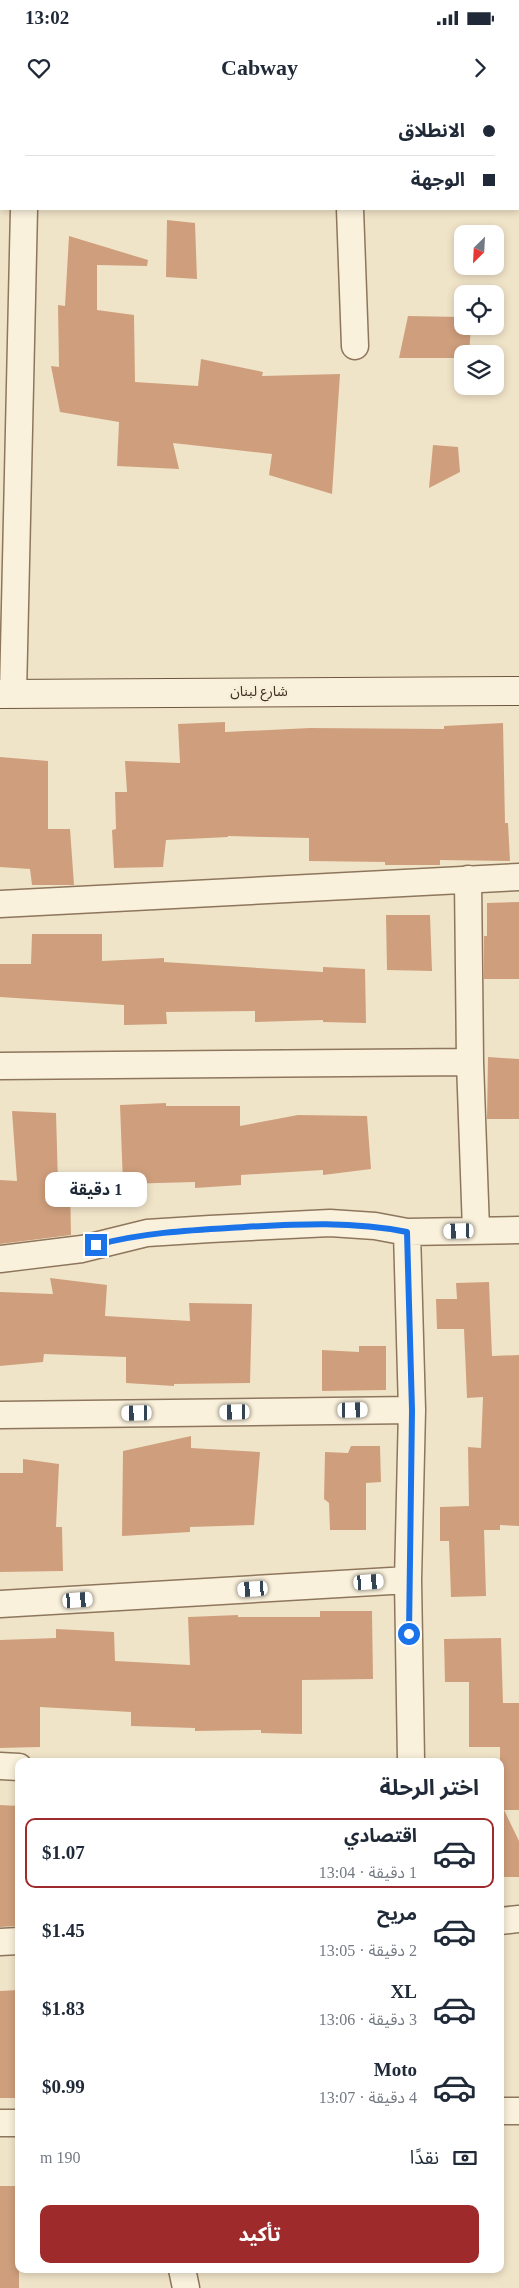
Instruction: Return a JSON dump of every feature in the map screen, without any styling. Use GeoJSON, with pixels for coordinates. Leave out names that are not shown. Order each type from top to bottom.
{"type":"FeatureCollection","features":[{"type":"Feature","properties":{"kind":"street"},"geometry":{"type":"LineString","coordinates":[[6,694],[24,210]]}},
{"type":"Feature","properties":{"kind":"street"},"geometry":{"type":"LineString","coordinates":[[350,210],[355,346]]}},
{"type":"Feature","properties":{"kind":"street","name":"شارع لبنان"},"geometry":{"type":"LineString","coordinates":[[6,694],[519,691]]}},
{"type":"Feature","properties":{"kind":"street"},"geometry":{"type":"LineString","coordinates":[[0,904],[519,877]]}},
{"type":"Feature","properties":{"kind":"street"},"geometry":{"type":"LineString","coordinates":[[468,879],[470,1062],[476,1230]]}},
{"type":"Feature","properties":{"kind":"street"},"geometry":{"type":"LineString","coordinates":[[0,1066],[470,1062]]}},
{"type":"Feature","properties":{"kind":"street"},"geometry":{"type":"LineString","coordinates":[[0,1259],[82,1249],[148,1233],[210,1229],[330,1223],[376,1226],[407,1232],[519,1230]]}},
{"type":"Feature","properties":{"kind":"street"},"geometry":{"type":"LineString","coordinates":[[407,1232],[412,1410],[408,1580],[412,1758]]}},
{"type":"Feature","properties":{"kind":"street"},"geometry":{"type":"LineString","coordinates":[[0,1415],[412,1410]]}},
{"type":"Feature","properties":{"kind":"street"},"geometry":{"type":"LineString","coordinates":[[0,1604],[408,1580]]}},
{"type":"Feature","properties":{"kind":"street"},"geometry":{"type":"LineString","coordinates":[[0,1766],[15,1767]]}},
{"type":"Feature","properties":{"kind":"street"},"geometry":{"type":"LineString","coordinates":[[504,1920],[519,1919]]}},
{"type":"Feature","properties":{"kind":"street"},"geometry":{"type":"LineString","coordinates":[[0,1942],[15,1941]]}},
{"type":"Feature","properties":{"kind":"street"},"geometry":{"type":"LineString","coordinates":[[504,2111],[519,2111]]}},
{"type":"Feature","properties":{"kind":"street"},"geometry":{"type":"LineString","coordinates":[[0,2124],[15,2123]]}},
{"type":"Feature","properties":{"kind":"street"},"geometry":{"type":"LineString","coordinates":[[183,2273],[186,2288]]}},
{"type":"Feature","properties":{"kind":"building"},"geometry":{"type":"Polygon","coordinates":[[[167,220],[195,223],[197,279],[166,277],[167,220]]]}},
{"type":"Feature","properties":{"kind":"building"},"geometry":{"type":"Polygon","coordinates":[[[69,236],[148,260],[147,266],[97,265],[97,310],[134,315],[135,382],[198,386],[201,359],[263,372],[262,376],[340,374],[332,494],[269,475],[272,454],[173,443],[179,469],[117,466],[119,422],[60,412],[51,366],[59,367],[58,305],[65,306],[69,236]]]}},
{"type":"Feature","properties":{"kind":"building"},"geometry":{"type":"Polygon","coordinates":[[[408,316],[454,317],[454,335],[470,335],[470,345],[454,345],[454,358],[399,358],[408,316]]]}},
{"type":"Feature","properties":{"kind":"building"},"geometry":{"type":"Polygon","coordinates":[[[433,445],[458,447],[460,472],[429,488],[433,445]]]}},
{"type":"Feature","properties":{"kind":"building"},"geometry":{"type":"Polygon","coordinates":[[[225,722],[225,732],[310,728],[444,729],[444,726],[503,723],[505,823],[508,823],[510,861],[440,860],[440,865],[385,865],[385,862],[309,861],[309,838],[228,836],[166,840],[163,867],[114,868],[112,830],[116,829],[115,792],[127,792],[125,761],[180,763],[178,724],[225,722]]]}},
{"type":"Feature","properties":{"kind":"building"},"geometry":{"type":"Polygon","coordinates":[[[0,757],[48,761],[48,829],[70,829],[74,885],[32,885],[30,869],[0,867],[0,757]]]}},
{"type":"Feature","properties":{"kind":"building"},"geometry":{"type":"Polygon","coordinates":[[[519,902],[519,979],[484,979],[484,936],[487,936],[487,903],[519,902]]]}},
{"type":"Feature","properties":{"kind":"building"},"geometry":{"type":"Polygon","coordinates":[[[386,915],[430,915],[432,971],[387,970],[386,915]]]}},
{"type":"Feature","properties":{"kind":"building"},"geometry":{"type":"Polygon","coordinates":[[[32,934],[102,934],[102,961],[164,958],[164,962],[323,972],[323,967],[365,969],[366,1023],[323,1022],[323,1020],[255,1022],[255,1011],[166,1012],[167,1024],[124,1025],[124,1005],[0,997],[0,964],[31,964],[32,934]]]}},
{"type":"Feature","properties":{"kind":"building"},"geometry":{"type":"Polygon","coordinates":[[[488,1057],[519,1059],[519,1119],[487,1119],[488,1057]]]}},
{"type":"Feature","properties":{"kind":"building"},"geometry":{"type":"Polygon","coordinates":[[[166,1103],[166,1106],[240,1106],[240,1126],[298,1115],[367,1116],[371,1169],[323,1175],[323,1170],[241,1175],[241,1185],[195,1188],[195,1182],[123,1184],[120,1105],[166,1103]]]}},
{"type":"Feature","properties":{"kind":"building"},"geometry":{"type":"Polygon","coordinates":[[[12,1111],[56,1113],[58,1184],[70,1185],[71,1235],[0,1244],[0,1180],[17,1181],[12,1111]]]}},
{"type":"Feature","properties":{"kind":"building"},"geometry":{"type":"Polygon","coordinates":[[[50,1278],[107,1285],[105,1316],[190,1321],[189,1303],[252,1304],[250,1383],[174,1384],[174,1386],[126,1383],[126,1357],[44,1354],[43,1362],[0,1366],[0,1292],[53,1294],[50,1278]]]}},
{"type":"Feature","properties":{"kind":"building"},"geometry":{"type":"Polygon","coordinates":[[[489,1282],[492,1356],[519,1355],[519,1526],[500,1525],[500,1530],[484,1530],[486,1596],[451,1597],[449,1541],[440,1541],[440,1507],[469,1506],[468,1447],[481,1448],[483,1397],[467,1398],[464,1329],[437,1329],[436,1299],[457,1299],[456,1283],[489,1282]]]}},
{"type":"Feature","properties":{"kind":"building"},"geometry":{"type":"Polygon","coordinates":[[[359,1346],[386,1346],[386,1390],[322,1391],[322,1350],[359,1352],[359,1346]]]}},
{"type":"Feature","properties":{"kind":"building"},"geometry":{"type":"Polygon","coordinates":[[[191,1436],[191,1448],[260,1452],[254,1525],[190,1527],[190,1532],[122,1536],[123,1451],[191,1436]]]}},
{"type":"Feature","properties":{"kind":"building"},"geometry":{"type":"Polygon","coordinates":[[[351,1446],[380,1446],[381,1482],[366,1483],[366,1530],[330,1530],[329,1503],[324,1499],[325,1452],[348,1453],[351,1446]]]}},
{"type":"Feature","properties":{"kind":"building"},"geometry":{"type":"Polygon","coordinates":[[[23,1459],[59,1464],[56,1527],[62,1527],[63,1571],[0,1572],[0,1473],[23,1473],[23,1459]]]}},
{"type":"Feature","properties":{"kind":"building"},"geometry":{"type":"Polygon","coordinates":[[[320,1611],[372,1611],[373,1679],[302,1680],[302,1734],[261,1733],[261,1730],[195,1731],[195,1728],[131,1726],[131,1712],[40,1707],[40,1747],[0,1748],[0,1640],[56,1638],[56,1629],[114,1632],[115,1661],[190,1665],[188,1617],[238,1615],[238,1617],[320,1617],[320,1611]]]}},
{"type":"Feature","properties":{"kind":"building"},"geometry":{"type":"Polygon","coordinates":[[[501,1638],[503,1703],[519,1703],[519,1810],[504,1810],[504,1758],[500,1758],[500,1747],[469,1747],[469,1682],[445,1682],[444,1639],[501,1638]]]}},
{"type":"Feature","properties":{"kind":"building"},"geometry":{"type":"Polygon","coordinates":[[[0,1805],[15,1806],[15,1926],[0,1927],[0,1805]]]}},
{"type":"Feature","properties":{"kind":"building"},"geometry":{"type":"Polygon","coordinates":[[[504,1810],[519,1841],[519,1877],[504,1877],[504,1810]]]}},
{"type":"Feature","properties":{"kind":"building"},"geometry":{"type":"Polygon","coordinates":[[[15,1990],[15,2098],[0,2098],[0,1991],[15,1990]]]}},
{"type":"Feature","properties":{"kind":"building"},"geometry":{"type":"Polygon","coordinates":[[[0,2186],[15,2186],[15,2273],[19,2273],[19,2288],[0,2288],[0,2186]]]}},
{"type":"Feature","properties":{"kind":"route"},"geometry":{"type":"LineString","coordinates":[[96,1245],[148,1233],[330,1223],[376,1226],[407,1232],[412,1410],[408,1580],[409,1634]]}}]}
